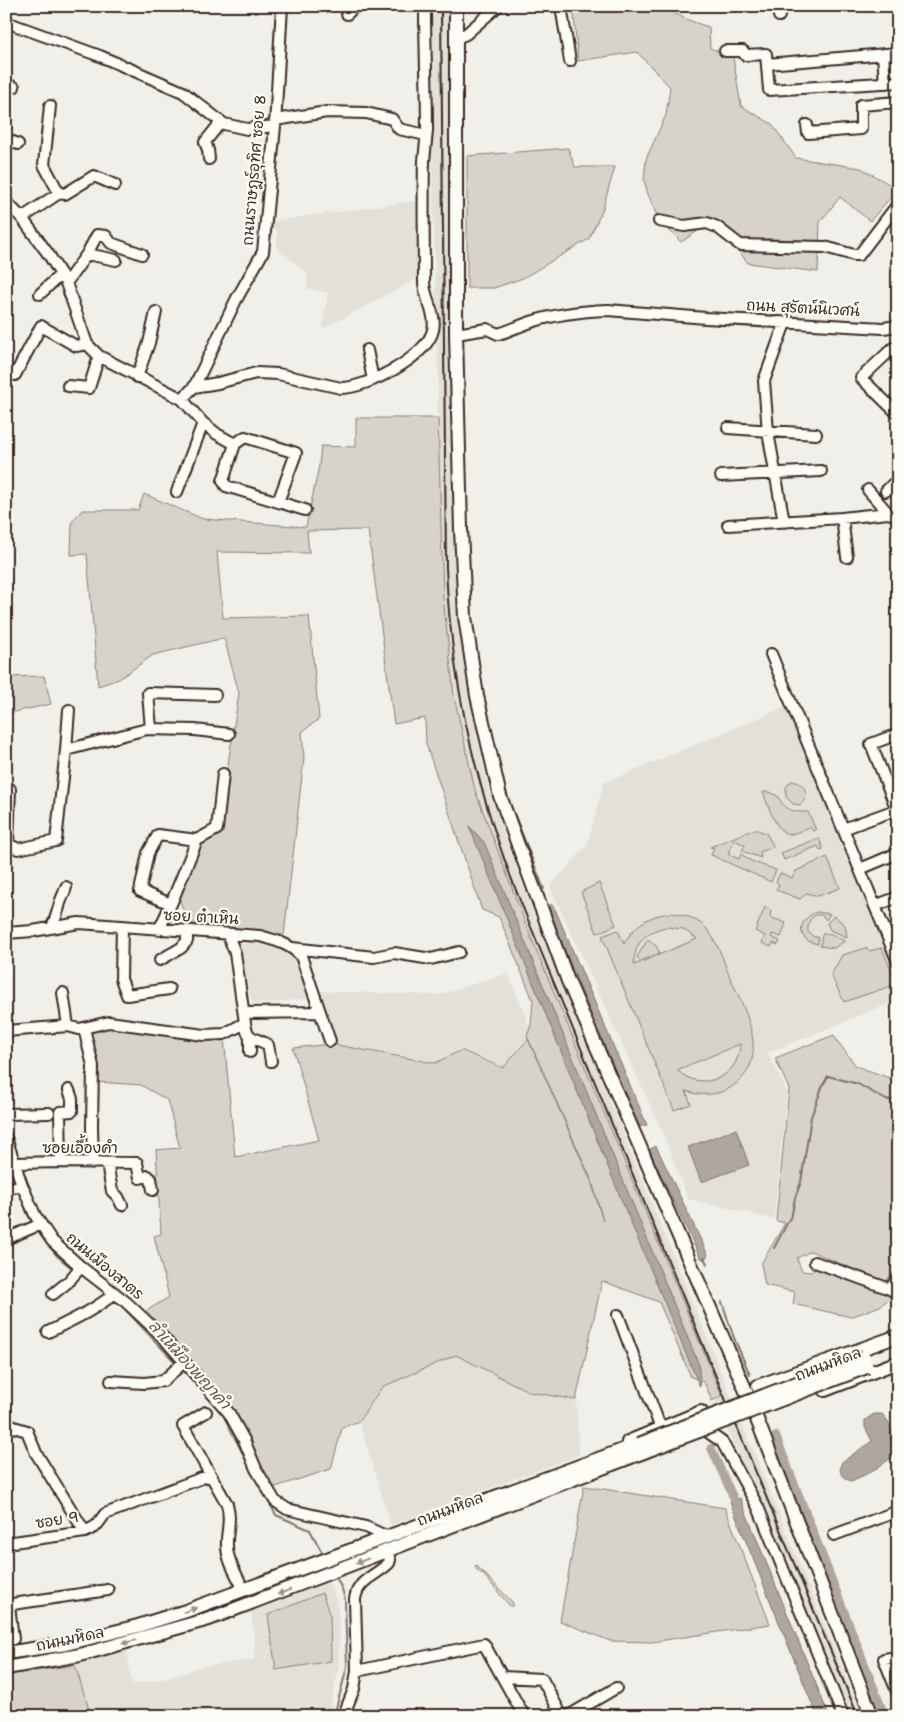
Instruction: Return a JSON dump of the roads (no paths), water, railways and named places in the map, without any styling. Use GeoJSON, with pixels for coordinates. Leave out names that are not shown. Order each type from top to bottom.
{"type":"FeatureCollection","features":[{"type":"Feature","properties":{"kind":"main road"},"geometry":{"type":"LineString","coordinates":[[456,6],[456,334],[461,520],[466,617],[477,696],[500,796],[568,981],[746,1391],[761,1414],[872,1716]]}},
{"type":"Feature","properties":{"kind":"main road"},"geometry":{"type":"LineString","coordinates":[[746,1391],[898,1336]]}},
{"type":"Feature","properties":{"kind":"main road","name":"ถนนมหิดล"},"geometry":{"type":"LineString","coordinates":[[6,1653],[66,1644],[138,1626],[186,1611],[388,1537],[438,1524],[866,1362],[898,1344]]}},
{"type":"Feature","properties":{"kind":"main road","name":"ถนนมหิดล"},"geometry":{"type":"LineString","coordinates":[[866,1362],[898,1355]]}},
{"type":"Feature","properties":{"kind":"main road"},"geometry":{"type":"LineString","coordinates":[[761,1414],[898,1362]]}},
{"type":"Feature","properties":{"kind":"main road"},"geometry":{"type":"LineString","coordinates":[[758,1386],[761,1414]]}},
{"type":"Feature","properties":{"kind":"main road"},"geometry":{"type":"LineString","coordinates":[[701,1412],[713,1431],[468,1524],[438,1524],[463,1503],[568,1465],[701,1412]]}},
{"type":"Feature","properties":{"kind":"main road","name":"ถนนมหิดล"},"geometry":{"type":"LineString","coordinates":[[6,1668],[80,1655],[153,1636],[218,1616],[387,1551],[438,1524]]}},
{"type":"Feature","properties":{"kind":"street","name":"ถนนราษฎร์อุทิศ ซอย 8"},"geometry":{"type":"LineString","coordinates":[[182,399],[194,387],[236,300],[263,252],[275,123],[282,6]]}},
{"type":"Feature","properties":{"kind":"street"},"geometry":{"type":"LineString","coordinates":[[194,387],[256,373],[278,374],[341,388],[351,388],[396,369],[426,345],[433,331],[434,322],[424,286],[425,6]]}},
{"type":"Feature","properties":{"kind":"street"},"geometry":{"type":"LineString","coordinates":[[456,38],[466,34],[498,6]]}},
{"type":"Feature","properties":{"kind":"street"},"geometry":{"type":"LineString","coordinates":[[561,6],[570,61]]}},
{"type":"Feature","properties":{"kind":"street"},"geometry":{"type":"LineString","coordinates":[[6,22],[100,56],[183,92],[221,122],[230,126],[247,129],[327,112],[366,113],[392,119],[399,129],[426,135]]}},
{"type":"Feature","properties":{"kind":"street"},"geometry":{"type":"LineString","coordinates":[[725,51],[742,50],[745,55],[766,54],[769,90],[898,82]]}},
{"type":"Feature","properties":{"kind":"street"},"geometry":{"type":"LineString","coordinates":[[767,64],[898,53]]}},
{"type":"Feature","properties":{"kind":"street"},"geometry":{"type":"LineString","coordinates":[[883,54],[885,83]]}},
{"type":"Feature","properties":{"kind":"street"},"geometry":{"type":"LineString","coordinates":[[807,125],[808,133],[862,128],[861,105],[898,102]]}},
{"type":"Feature","properties":{"kind":"street"},"geometry":{"type":"LineString","coordinates":[[50,106],[44,165],[59,193]]}},
{"type":"Feature","properties":{"kind":"street"},"geometry":{"type":"LineString","coordinates":[[209,159],[205,142],[221,122]]}},
{"type":"Feature","properties":{"kind":"street"},"geometry":{"type":"LineString","coordinates":[[6,138],[18,144]]}},
{"type":"Feature","properties":{"kind":"street"},"geometry":{"type":"LineString","coordinates":[[22,218],[59,193],[65,194],[94,176],[115,184]]}},
{"type":"Feature","properties":{"kind":"street"},"geometry":{"type":"LineString","coordinates":[[6,202],[22,218],[63,279],[87,344],[99,356],[182,399],[203,423],[217,434],[235,444]]}},
{"type":"Feature","properties":{"kind":"street"},"geometry":{"type":"LineString","coordinates":[[659,221],[684,226],[707,223],[716,227],[740,245],[826,247],[854,255],[859,254],[898,204]]}},
{"type":"Feature","properties":{"kind":"street"},"geometry":{"type":"LineString","coordinates":[[40,294],[63,279],[87,254],[96,236],[99,234],[107,236],[111,243],[142,254]]}},
{"type":"Feature","properties":{"kind":"street"},"geometry":{"type":"LineString","coordinates":[[87,254],[116,260]]}},
{"type":"Feature","properties":{"kind":"street","name":"ถนน สุรัตน์นิเวศน์"},"geometry":{"type":"LineString","coordinates":[[456,334],[488,329],[498,334],[529,323],[579,311],[608,310],[785,323],[883,328],[898,326]]}},
{"type":"Feature","properties":{"kind":"street"},"geometry":{"type":"LineString","coordinates":[[137,377],[149,343],[156,312]]}},
{"type":"Feature","properties":{"kind":"street"},"geometry":{"type":"LineString","coordinates":[[784,522],[768,432],[764,381],[785,323]]}},
{"type":"Feature","properties":{"kind":"street"},"geometry":{"type":"LineString","coordinates":[[15,375],[41,326],[76,346],[87,344]]}},
{"type":"Feature","properties":{"kind":"street"},"geometry":{"type":"LineString","coordinates":[[893,348],[861,378],[896,409]]}},
{"type":"Feature","properties":{"kind":"street"},"geometry":{"type":"LineString","coordinates":[[367,350],[373,380]]}},
{"type":"Feature","properties":{"kind":"street"},"geometry":{"type":"LineString","coordinates":[[68,386],[89,388],[99,356]]}},
{"type":"Feature","properties":{"kind":"street"},"geometry":{"type":"LineString","coordinates":[[177,492],[203,423]]}},
{"type":"Feature","properties":{"kind":"street"},"geometry":{"type":"LineString","coordinates":[[728,428],[816,434]]}},
{"type":"Feature","properties":{"kind":"street"},"geometry":{"type":"LineString","coordinates":[[278,502],[296,453],[245,437],[235,444],[223,481],[226,486],[278,502],[305,510]]}},
{"type":"Feature","properties":{"kind":"street"},"geometry":{"type":"LineString","coordinates":[[721,476],[821,471]]}},
{"type":"Feature","properties":{"kind":"street"},"geometry":{"type":"LineString","coordinates":[[886,491],[898,479]]}},
{"type":"Feature","properties":{"kind":"street"},"geometry":{"type":"LineString","coordinates":[[868,490],[893,515]]}},
{"type":"Feature","properties":{"kind":"street"},"geometry":{"type":"LineString","coordinates":[[728,525],[893,515]]}},
{"type":"Feature","properties":{"kind":"street"},"geometry":{"type":"LineString","coordinates":[[842,518],[847,557]]}},
{"type":"Feature","properties":{"kind":"street"},"geometry":{"type":"LineString","coordinates":[[771,654],[875,906],[895,946],[898,962]]}},
{"type":"Feature","properties":{"kind":"street"},"geometry":{"type":"LineString","coordinates":[[151,729],[148,693],[215,695]]}},
{"type":"Feature","properties":{"kind":"street"},"geometry":{"type":"LineString","coordinates":[[10,789],[7,844],[18,849],[56,841],[66,750],[68,710]]}},
{"type":"Feature","properties":{"kind":"street"},"geometry":{"type":"LineString","coordinates":[[66,750],[151,729],[195,730],[229,734]]}},
{"type":"Feature","properties":{"kind":"street"},"geometry":{"type":"LineString","coordinates":[[843,829],[897,809],[871,744],[898,736]]}},
{"type":"Feature","properties":{"kind":"street"},"geometry":{"type":"LineString","coordinates":[[171,904],[140,891],[148,853],[158,835],[197,840],[217,829],[223,774]]}},
{"type":"Feature","properties":{"kind":"street"},"geometry":{"type":"LineString","coordinates":[[159,930],[197,840]]}},
{"type":"Feature","properties":{"kind":"street"},"geometry":{"type":"LineString","coordinates":[[860,869],[898,853]]}},
{"type":"Feature","properties":{"kind":"street"},"geometry":{"type":"LineString","coordinates":[[52,927],[58,915],[59,905],[66,887]]}},
{"type":"Feature","properties":{"kind":"street"},"geometry":{"type":"LineString","coordinates":[[875,906],[898,897]]}},
{"type":"Feature","properties":{"kind":"street","name":"ซอย ต๋าเหิน"},"geometry":{"type":"LineString","coordinates":[[6,934],[79,923],[260,936],[279,941],[291,948],[374,957],[394,953],[431,959],[459,952]]}},
{"type":"Feature","properties":{"kind":"street"},"geometry":{"type":"LineString","coordinates":[[122,926],[121,979],[127,995],[168,989]]}},
{"type":"Feature","properties":{"kind":"street"},"geometry":{"type":"LineString","coordinates":[[160,960],[181,948],[187,940],[187,932]]}},
{"type":"Feature","properties":{"kind":"street"},"geometry":{"type":"LineString","coordinates":[[228,935],[235,953],[246,1031],[250,1037],[268,1045],[270,1060]]}},
{"type":"Feature","properties":{"kind":"street"},"geometry":{"type":"LineString","coordinates":[[291,948],[300,956],[330,1041]]}},
{"type":"Feature","properties":{"kind":"street"},"geometry":{"type":"LineString","coordinates":[[63,993],[68,1026]]}},
{"type":"Feature","properties":{"kind":"street"},"geometry":{"type":"LineString","coordinates":[[6,1031],[68,1026],[84,1028],[109,1022],[204,1035],[224,1034],[245,1018],[320,1012]]}},
{"type":"Feature","properties":{"kind":"street"},"geometry":{"type":"LineString","coordinates":[[84,1028],[93,1066],[93,1163]]}},
{"type":"Feature","properties":{"kind":"street"},"geometry":{"type":"LineString","coordinates":[[250,1037],[250,1052]]}},
{"type":"Feature","properties":{"kind":"street"},"geometry":{"type":"LineString","coordinates":[[61,1162],[60,1112],[72,1111],[72,1099],[69,1090]]}},
{"type":"Feature","properties":{"kind":"street"},"geometry":{"type":"LineString","coordinates":[[6,1114],[49,1113]]}},
{"type":"Feature","properties":{"kind":"street","name":"ถนนเมืองสาตร"},"geometry":{"type":"LineString","coordinates":[[6,1138],[15,1163],[15,1187],[35,1215],[36,1226],[112,1296],[161,1335],[182,1364],[229,1413],[267,1489],[275,1501],[281,1506],[366,1527],[388,1537]]}},
{"type":"Feature","properties":{"kind":"street","name":"ซอยเอื้องคำ"},"geometry":{"type":"LineString","coordinates":[[15,1163],[137,1164],[140,1178],[148,1176],[151,1179],[153,1190]]}},
{"type":"Feature","properties":{"kind":"street"},"geometry":{"type":"LineString","coordinates":[[107,1163],[112,1191],[122,1205]]}},
{"type":"Feature","properties":{"kind":"street"},"geometry":{"type":"LineString","coordinates":[[6,1239],[36,1226]]}},
{"type":"Feature","properties":{"kind":"street"},"geometry":{"type":"LineString","coordinates":[[814,1262],[894,1292],[898,1278]]}},
{"type":"Feature","properties":{"kind":"street"},"geometry":{"type":"LineString","coordinates":[[53,1294],[72,1278],[80,1268]]}},
{"type":"Feature","properties":{"kind":"street"},"geometry":{"type":"LineString","coordinates":[[48,1332],[88,1312],[112,1296]]}},
{"type":"Feature","properties":{"kind":"street"},"geometry":{"type":"LineString","coordinates":[[618,1315],[661,1429]]}},
{"type":"Feature","properties":{"kind":"street"},"geometry":{"type":"LineString","coordinates":[[112,1381],[144,1383],[163,1380],[182,1364]]}},
{"type":"Feature","properties":{"kind":"street"},"geometry":{"type":"LineString","coordinates":[[206,1412],[183,1426],[227,1504],[230,1515],[228,1552],[244,1590]]}},
{"type":"Feature","properties":{"kind":"street"},"geometry":{"type":"LineString","coordinates":[[6,1422],[27,1431],[36,1453],[85,1532]]}},
{"type":"Feature","properties":{"kind":"street"},"geometry":{"type":"LineString","coordinates":[[713,1431],[722,1442],[758,1507],[843,1716]]}},
{"type":"Feature","properties":{"kind":"street","name":"ซอย 9"},"geometry":{"type":"LineString","coordinates":[[6,1543],[85,1532],[96,1526],[106,1514],[210,1475]]}},
{"type":"Feature","properties":{"kind":"street"},"geometry":{"type":"LineString","coordinates":[[834,1535],[898,1511]]}},
{"type":"Feature","properties":{"kind":"street"},"geometry":{"type":"LineString","coordinates":[[345,1716],[354,1689],[357,1672],[356,1591],[361,1584],[389,1563],[387,1551]]}},
{"type":"Feature","properties":{"kind":"street"},"geometry":{"type":"LineString","coordinates":[[13,1638],[7,1605],[108,1590]]}},
{"type":"Feature","properties":{"kind":"street"},"geometry":{"type":"LineString","coordinates":[[357,1672],[484,1644],[524,1716]]}},
{"type":"Feature","properties":{"kind":"street"},"geometry":{"type":"LineString","coordinates":[[898,1657],[884,1659],[898,1694]]}},
{"type":"Feature","properties":{"kind":"street"},"geometry":{"type":"LineString","coordinates":[[502,1677],[542,1679],[562,1716]]}},
{"type":"Feature","properties":{"kind":"street"},"geometry":{"type":"LineString","coordinates":[[568,1716],[616,1688]]}},
{"type":"Feature","properties":{"kind":"waterway"},"geometry":{"type":"LineString","coordinates":[[515,816],[544,889]]}},
{"type":"Feature","properties":{"kind":"waterway"},"geometry":{"type":"LineString","coordinates":[[774,1248],[792,1214],[801,1182],[811,1117],[828,1076],[858,1084],[886,1100],[898,1099]]}},
{"type":"Feature","properties":{"kind":"waterway","name":"ลำเหมืองพญาคำ"},"geometry":{"type":"LineString","coordinates":[[6,1155],[10,1166]]}},
{"type":"Feature","properties":{"kind":"waterway","name":"ลำเหมืองพญาคำ"},"geometry":{"type":"LineString","coordinates":[[19,1190],[33,1224]]}},
{"type":"Feature","properties":{"kind":"waterway","name":"ลำเหมืองพญาคำ"},"geometry":{"type":"LineString","coordinates":[[37,1231],[57,1256],[73,1269]]}},
{"type":"Feature","properties":{"kind":"waterway"},"geometry":{"type":"LineString","coordinates":[[704,1257],[707,1264]]}},
{"type":"Feature","properties":{"kind":"waterway","name":"ลำเหมืองพญาคำ"},"geometry":{"type":"LineString","coordinates":[[79,1273],[106,1292]]}},
{"type":"Feature","properties":{"kind":"waterway"},"geometry":{"type":"LineString","coordinates":[[722,1302],[734,1338],[750,1375]]}},
{"type":"Feature","properties":{"kind":"waterway","name":"ลำเหมืองพญาคำ"},"geometry":{"type":"LineString","coordinates":[[119,1303],[176,1363]]}},
{"type":"Feature","properties":{"kind":"waterway","name":"ลำเหมืองพญาคำ"},"geometry":{"type":"LineString","coordinates":[[181,1368],[223,1414],[248,1464]]}},
{"type":"Feature","properties":{"kind":"waterway"},"geometry":{"type":"LineString","coordinates":[[776,1436],[885,1716]]}},
{"type":"Feature","properties":{"kind":"waterway"},"geometry":{"type":"LineString","coordinates":[[711,1448],[738,1508]]}},
{"type":"Feature","properties":{"kind":"waterway","name":"ลำเหมืองพญาคำ"},"geometry":{"type":"LineString","coordinates":[[260,1485],[276,1515],[310,1530],[324,1556]]}},
{"type":"Feature","properties":{"kind":"waterway","name":"ลำเหมืองพญาคำ"},"geometry":{"type":"LineString","coordinates":[[334,1716],[347,1667],[345,1600],[335,1575]]}},
{"type":"Feature","properties":{"kind":"railway"},"geometry":{"type":"LineString","coordinates":[[441,6],[446,568],[449,611],[460,695],[479,778],[504,858],[519,898],[858,1716]]}}]}
